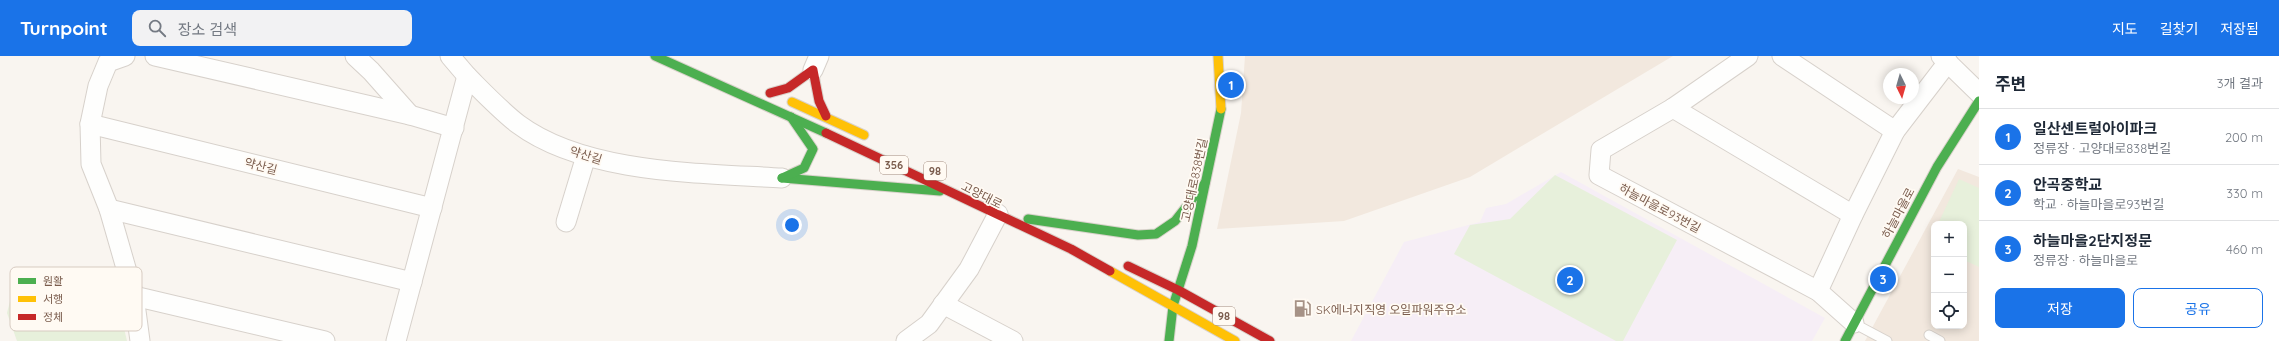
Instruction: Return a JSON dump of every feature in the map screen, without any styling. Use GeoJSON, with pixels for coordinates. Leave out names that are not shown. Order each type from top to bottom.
{"type":"FeatureCollection","features":[{"type":"Feature","properties":{"kind":"main road","name":"고양대로"},"geometry":{"type":"LineString","coordinates":[[655,56],[790,116],[954,192],[1028,218],[1084,245]]}},
{"type":"Feature","properties":{"kind":"main road","name":"고양대로838번길"},"geometry":{"type":"LineString","coordinates":[[1169,341],[1173,306],[1192,246],[1222,105],[1218,56]]}},
{"type":"Feature","properties":{"kind":"main road"},"geometry":{"type":"LineString","coordinates":[[816,63],[788,88],[767,92],[826,116],[875,140]]}},
{"type":"Feature","properties":{"kind":"main road"},"geometry":{"type":"LineString","coordinates":[[816,63],[819,102],[826,116]]}},
{"type":"Feature","properties":{"kind":"main road","name":"하늘마을로"},"geometry":{"type":"LineString","coordinates":[[1845,341],[1937,167],[1979,100]]}},
{"type":"Feature","properties":{"kind":"main road"},"geometry":{"type":"LineString","coordinates":[[782,178],[804,168],[813,149],[790,116]]}},
{"type":"Feature","properties":{"kind":"main road"},"geometry":{"type":"LineString","coordinates":[[782,178],[954,192]]}},
{"type":"Feature","properties":{"kind":"main road"},"geometry":{"type":"LineString","coordinates":[[1028,218],[1138,235],[1156,234],[1175,221],[1205,183]]}},
{"type":"Feature","properties":{"kind":"main road","name":"고양대로"},"geometry":{"type":"LineString","coordinates":[[999,209],[1173,306],[1210,334],[1236,341]]}},
{"type":"Feature","properties":{"kind":"main road","name":"98"},"geometry":{"type":"LineString","coordinates":[[1119,262],[1178,290],[1270,341]]}},
{"type":"Feature","properties":{"kind":"street"},"geometry":{"type":"LineString","coordinates":[[124,56],[108,62],[98,86],[90,124],[91,164],[108,209],[125,267]]}},
{"type":"Feature","properties":{"kind":"street"},"geometry":{"type":"LineString","coordinates":[[155,56],[410,115],[454,128]]}},
{"type":"Feature","properties":{"kind":"street"},"geometry":{"type":"LineString","coordinates":[[355,56],[371,71],[410,115]]}},
{"type":"Feature","properties":{"kind":"street","name":"약산길"},"geometry":{"type":"LineString","coordinates":[[450,56],[467,76],[519,124],[545,140],[586,156],[637,166],[782,178]]}},
{"type":"Feature","properties":{"kind":"street","name":"하늘마을로93번길"},"geometry":{"type":"LineString","coordinates":[[1748,56],[1673,108],[1601,150],[1599,175],[1818,291],[1854,323]]}},
{"type":"Feature","properties":{"kind":"street"},"geometry":{"type":"LineString","coordinates":[[1782,56],[1895,131]]}},
{"type":"Feature","properties":{"kind":"street"},"geometry":{"type":"LineString","coordinates":[[1818,291],[1853,215],[1895,131],[1944,59],[1979,93]]}},
{"type":"Feature","properties":{"kind":"street"},"geometry":{"type":"LineString","coordinates":[[396,341],[467,76]]}},
{"type":"Feature","properties":{"kind":"street"},"geometry":{"type":"LineString","coordinates":[[1673,108],[1853,215]]}},
{"type":"Feature","properties":{"kind":"street","name":"약산길"},"geometry":{"type":"LineString","coordinates":[[90,124],[432,208]]}},
{"type":"Feature","properties":{"kind":"street"},"geometry":{"type":"LineString","coordinates":[[566,222],[586,156]]}},
{"type":"Feature","properties":{"kind":"street"},"geometry":{"type":"LineString","coordinates":[[108,209],[412,282]]}},
{"type":"Feature","properties":{"kind":"street","name":"고양대로"},"geometry":{"type":"LineString","coordinates":[[906,341],[929,324],[969,269],[999,209]]}},
{"type":"Feature","properties":{"kind":"street"},"geometry":{"type":"LineString","coordinates":[[142,298],[325,341]]}},
{"type":"Feature","properties":{"kind":"street"},"geometry":{"type":"LineString","coordinates":[[943,304],[1013,341]]}},
{"type":"Feature","properties":{"kind":"street"},"geometry":{"type":"LineString","coordinates":[[139,331],[140,341]]}},
{"type":"Feature","properties":{"kind":"lane"},"geometry":{"type":"LineString","coordinates":[[1854,323],[1887,341]]}},
{"type":"Feature","properties":{"kind":"lane"},"geometry":{"type":"LineString","coordinates":[[1929,335],[1940,341]]}},
{"type":"Feature","properties":{"kind":"shaded area"},"geometry":{"type":"Polygon","coordinates":[[[1245,56],[1673,56],[1470,177],[1344,221],[1217,229],[1241,113],[1245,56]]]}},
{"type":"Feature","properties":{"kind":"shaded area"},"geometry":{"type":"Polygon","coordinates":[[[1958,169],[1979,177],[1979,341],[1865,341],[1958,169]]]}},
{"type":"Feature","properties":{"kind":"shaded area"},"geometry":{"type":"Polygon","coordinates":[[[1561,172],[1825,318],[1812,341],[1351,341],[1404,242],[1480,222],[1486,208],[1506,204],[1561,172]]]}},
{"type":"Feature","properties":{"kind":"green space"},"geometry":{"type":"Polygon","coordinates":[[[1555,175],[1677,240],[1623,341],[1616,341],[1454,254],[1470,225],[1510,219],[1555,175]]]}},
{"type":"Feature","properties":{"kind":"green space"},"geometry":{"type":"Polygon","coordinates":[[[1959,179],[1979,188],[1979,267],[1967,261],[1967,221],[1939,221],[1959,179]]]}},
{"type":"Feature","properties":{"kind":"green space"},"geometry":{"type":"Polygon","coordinates":[[[10,301],[10,321],[7,313],[10,301]]]}},
{"type":"Feature","properties":{"kind":"green space"},"geometry":{"type":"Polygon","coordinates":[[[13,331],[125,331],[127,341],[17,341],[13,331]]]}},
{"type":"Feature","properties":{"kind":"traffic: fast"},"geometry":{"type":"LineString","coordinates":[[655,56],[826,133]]}},
{"type":"Feature","properties":{"kind":"traffic: fast"},"geometry":{"type":"LineString","coordinates":[[1845,341],[1937,167],[1979,101]]}},
{"type":"Feature","properties":{"kind":"traffic: fast"},"geometry":{"type":"LineString","coordinates":[[1169,341],[1173,306],[1192,246],[1221,109]]}},
{"type":"Feature","properties":{"kind":"traffic: fast"},"geometry":{"type":"LineString","coordinates":[[782,178],[804,168],[813,149],[791,117]]}},
{"type":"Feature","properties":{"kind":"traffic: fast"},"geometry":{"type":"LineString","coordinates":[[782,178],[940,191]]}},
{"type":"Feature","properties":{"kind":"traffic: fast"},"geometry":{"type":"LineString","coordinates":[[1028,219],[1138,235],[1156,234],[1175,221],[1205,183]]}},
{"type":"Feature","properties":{"kind":"traffic: slow"},"geometry":{"type":"LineString","coordinates":[[1218,56],[1221,109]]}},
{"type":"Feature","properties":{"kind":"traffic: slow"},"geometry":{"type":"LineString","coordinates":[[792,102],[864,135]]}},
{"type":"Feature","properties":{"kind":"traffic: slow"},"geometry":{"type":"LineString","coordinates":[[1110,271],[1235,341]]}},
{"type":"Feature","properties":{"kind":"traffic: jam"},"geometry":{"type":"LineString","coordinates":[[770,93],[788,88],[813,70],[819,101],[826,116]]}},
{"type":"Feature","properties":{"kind":"traffic: jam"},"geometry":{"type":"LineString","coordinates":[[826,133],[1071,249],[1110,271]]}},
{"type":"Feature","properties":{"kind":"traffic: jam"},"geometry":{"type":"LineString","coordinates":[[1128,266],[1178,290],[1270,341]]}},
{"type":"Feature","properties":{"kind":"place","name":"일산센트럴아이파크"},"geometry":{"type":"Point","coordinates":[1231,85]}},
{"type":"Feature","properties":{"kind":"place","name":"하늘마을2단지정문"},"geometry":{"type":"Point","coordinates":[1883,279]}},
{"type":"Feature","properties":{"kind":"place","name":"안곡중학교"},"geometry":{"type":"Point","coordinates":[1570,280]}},
{"type":"Feature","properties":{"kind":"place","name":"SK에너지직영 오일파워주유소"},"geometry":{"type":"Point","coordinates":[1303,309]}}]}
